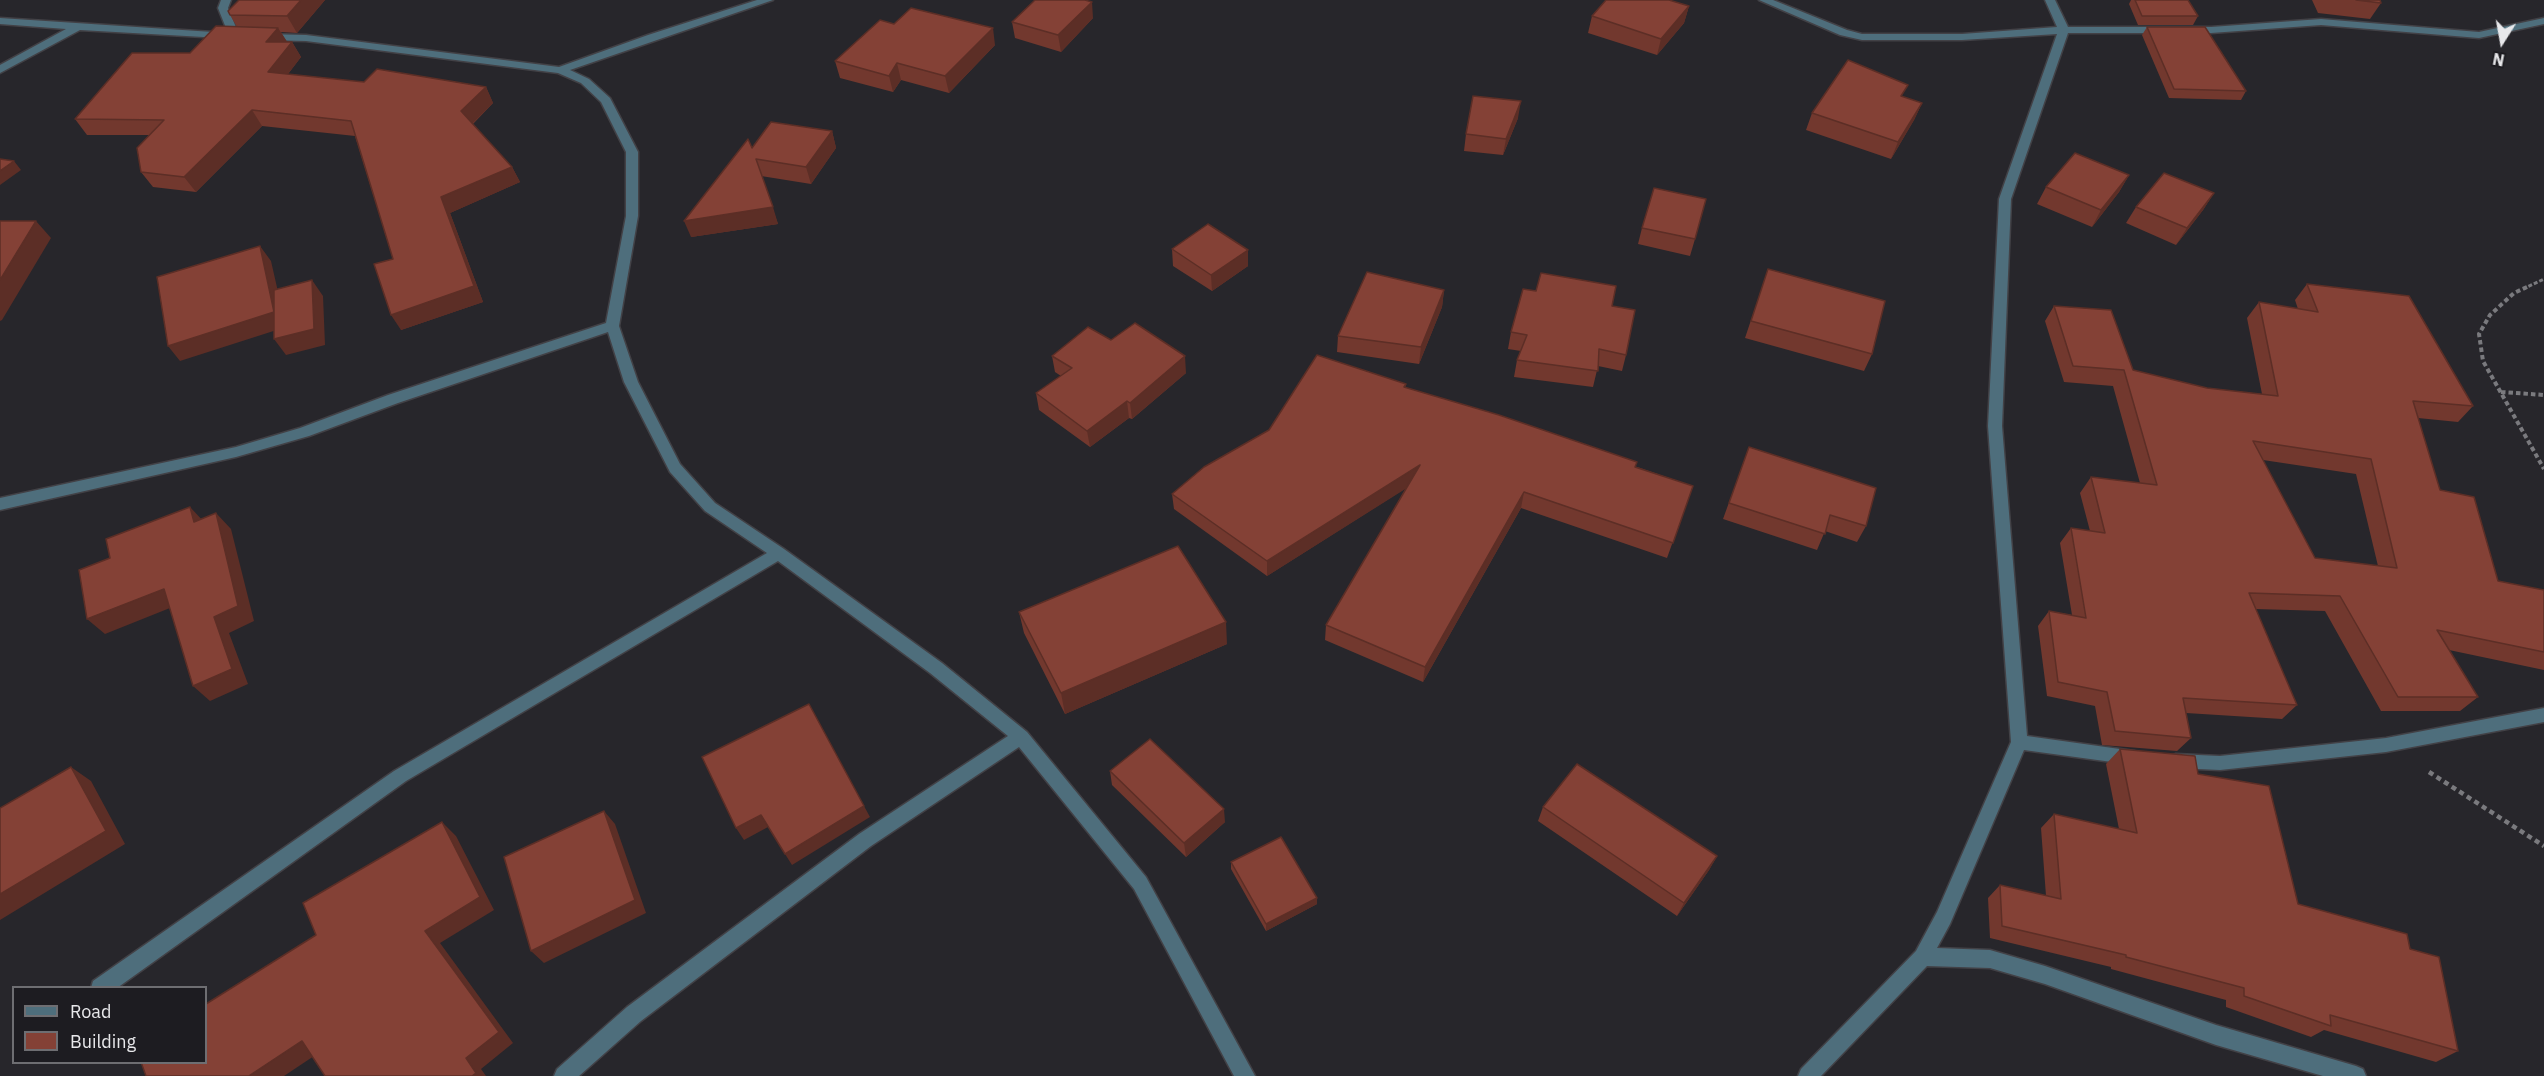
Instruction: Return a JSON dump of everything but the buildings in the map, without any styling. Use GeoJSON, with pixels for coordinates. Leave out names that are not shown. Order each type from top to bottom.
{"type":"FeatureCollection","features":[{"type":"Feature","properties":{"kind":"street"},"geometry":{"type":"LineString","coordinates":[[226,0],[223,8],[235,37]]}},
{"type":"Feature","properties":{"kind":"street"},"geometry":{"type":"LineString","coordinates":[[560,70],[652,37],[768,0]]}},
{"type":"Feature","properties":{"kind":"street"},"geometry":{"type":"LineString","coordinates":[[1764,0],[1820,24],[1862,37],[1962,37],[2064,30],[2211,30],[2321,22],[2478,35],[2544,21]]}},
{"type":"Feature","properties":{"kind":"street"},"geometry":{"type":"LineString","coordinates":[[1808,1076],[1923,957],[1944,918],[2019,742],[1995,426],[2006,199],[2064,30],[2050,0]]}},
{"type":"Feature","properties":{"kind":"street"},"geometry":{"type":"LineString","coordinates":[[0,21],[235,37],[306,38],[560,70],[585,81],[606,100],[632,152],[632,216],[612,326],[631,382],[675,468],[710,507],[779,553],[936,668],[1021,737],[1140,883],[1245,1076]]}},
{"type":"Feature","properties":{"kind":"street"},"geometry":{"type":"LineString","coordinates":[[0,70],[80,25]]}},
{"type":"Feature","properties":{"kind":"street"},"geometry":{"type":"LineString","coordinates":[[0,504],[236,452],[304,432],[393,399],[612,326]]}},
{"type":"Feature","properties":{"kind":"street"},"geometry":{"type":"LineString","coordinates":[[101,986],[400,776],[779,553]]}},
{"type":"Feature","properties":{"kind":"street"},"geometry":{"type":"LineString","coordinates":[[2019,742],[2132,758],[2220,764],[2386,745],[2544,715]]}},
{"type":"Feature","properties":{"kind":"street"},"geometry":{"type":"LineString","coordinates":[[564,1076],[634,1014],[865,840],[1021,737]]}},
{"type":"Feature","properties":{"kind":"street"},"geometry":{"type":"LineString","coordinates":[[1923,957],[1990,959],[2045,975],[2216,1035],[2356,1076]]}},
{"type":"Feature","properties":{"kind":"path"},"geometry":{"type":"LineString","coordinates":[[2544,279],[2514,293],[2490,315],[2479,334],[2483,361],[2544,469]]}},
{"type":"Feature","properties":{"kind":"path"},"geometry":{"type":"LineString","coordinates":[[2501,392],[2544,395]]}},
{"type":"Feature","properties":{"kind":"path"},"geometry":{"type":"LineString","coordinates":[[2386,745],[2544,846]]}}]}
